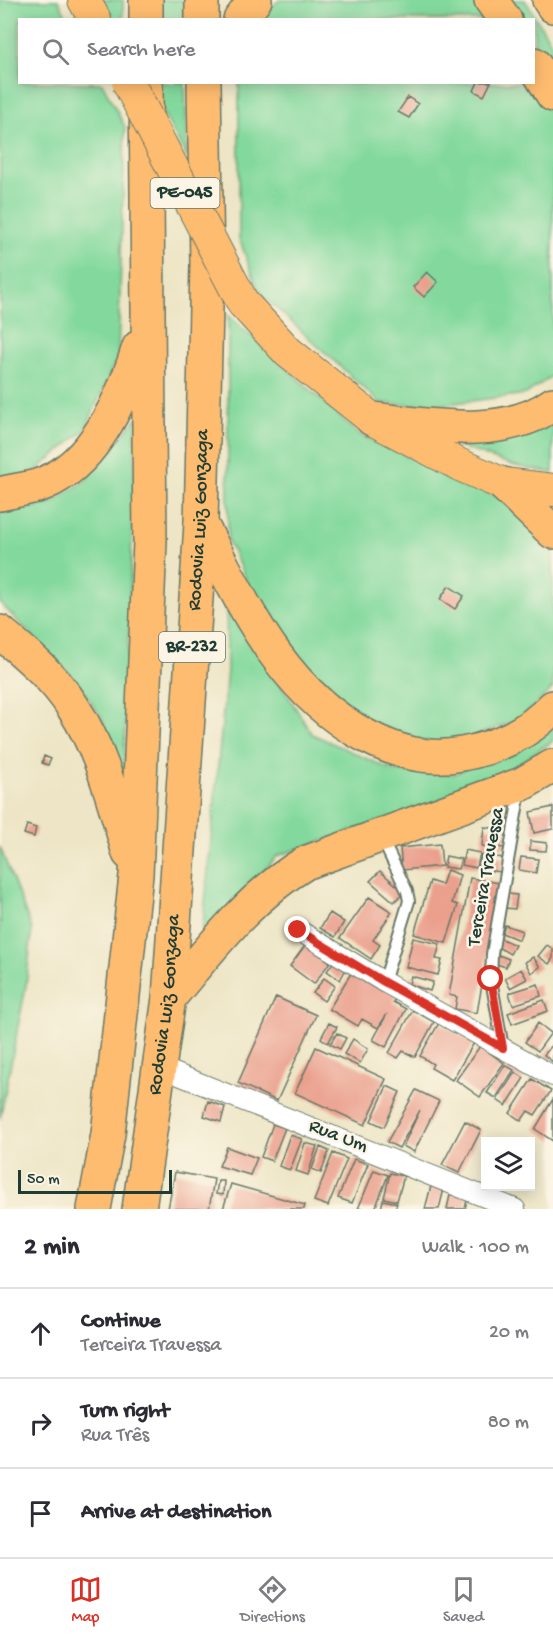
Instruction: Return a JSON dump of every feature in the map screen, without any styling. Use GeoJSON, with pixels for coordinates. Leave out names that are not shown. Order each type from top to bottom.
{"type":"FeatureCollection","features":[{"type":"Feature","properties":{"kind":"highway"},"geometry":{"type":"LineString","coordinates":[[146,0],[146,18]]}},
{"type":"Feature","properties":{"kind":"highway"},"geometry":{"type":"LineString","coordinates":[[202,0],[202,18]]}},
{"type":"Feature","properties":{"kind":"highway"},"geometry":{"type":"LineString","coordinates":[[242,18],[255,0]]}},
{"type":"Feature","properties":{"kind":"highway"},"geometry":{"type":"LineString","coordinates":[[491,0],[504,18]]}},
{"type":"Feature","properties":{"kind":"highway"},"geometry":{"type":"LineString","coordinates":[[549,0],[553,6]]}},
{"type":"Feature","properties":{"kind":"highway"},"geometry":{"type":"LineString","coordinates":[[535,66],[553,95]]}},
{"type":"Feature","properties":{"kind":"highway","name":"BR-232"},"geometry":{"type":"LineString","coordinates":[[94,1209],[108,1134],[136,875],[150,542],[146,84]]}},
{"type":"Feature","properties":{"kind":"highway","name":"Rodovia Luiz Gonzaga"},"geometry":{"type":"LineString","coordinates":[[139,1209],[169,998],[201,525],[207,264],[205,85]]}},
{"type":"Feature","properties":{"kind":"highway"},"geometry":{"type":"LineString","coordinates":[[0,494],[39,485],[72,465],[108,422],[125,391],[147,323]]}},
{"type":"Feature","properties":{"kind":"highway"},"geometry":{"type":"LineString","coordinates":[[372,419],[438,426],[490,427],[542,412],[553,404]]}},
{"type":"Feature","properties":{"kind":"highway"},"geometry":{"type":"LineString","coordinates":[[503,484],[553,532]]}},
{"type":"Feature","properties":{"kind":"highway"},"geometry":{"type":"LineString","coordinates":[[201,525],[258,632],[288,675],[318,705],[387,747],[424,757],[451,756],[488,749],[539,722],[553,707]]}},
{"type":"Feature","properties":{"kind":"highway"},"geometry":{"type":"LineString","coordinates":[[0,632],[35,662],[78,715],[104,771],[136,875]]}},
{"type":"Feature","properties":{"kind":"highway"},"geometry":{"type":"LineString","coordinates":[[169,998],[245,908],[276,881],[305,863],[357,842],[381,836],[522,784],[553,766]]}},
{"type":"Feature","properties":{"kind":"main road"},"geometry":{"type":"LineString","coordinates":[[84,0],[94,18]]}},
{"type":"Feature","properties":{"kind":"main road","name":"PE-045"},"geometry":{"type":"LineString","coordinates":[[129,84],[243,303],[288,352],[372,419],[460,465],[503,484],[553,490]]}},
{"type":"Feature","properties":{"kind":"street"},"geometry":{"type":"LineString","coordinates":[[298,930],[384,982],[553,1076]]}},
{"type":"Feature","properties":{"kind":"street","name":"Rua Um"},"geometry":{"type":"LineString","coordinates":[[159,1067],[507,1207]]}},
{"type":"Feature","properties":{"kind":"lane","name":"Terceira Travessa"},"geometry":{"type":"LineString","coordinates":[[503,1048],[491,979],[492,954],[522,784]]}},
{"type":"Feature","properties":{"kind":"lane"},"geometry":{"type":"LineString","coordinates":[[381,836],[407,891],[409,901],[384,982]]}},
{"type":"Feature","properties":{"kind":"green space"},"geometry":{"type":"Polygon","coordinates":[[[0,0],[58,0],[67,18],[18,18],[18,84],[103,84],[125,127],[118,355],[85,430],[29,476],[0,476],[0,0]]]}},
{"type":"Feature","properties":{"kind":"green space"},"geometry":{"type":"Polygon","coordinates":[[[98,0],[123,0],[123,18],[108,18],[98,0]]]}},
{"type":"Feature","properties":{"kind":"green space"},"geometry":{"type":"Polygon","coordinates":[[[156,0],[183,0],[183,18],[157,18],[156,0]]]}},
{"type":"Feature","properties":{"kind":"green space"},"geometry":{"type":"Polygon","coordinates":[[[280,0],[477,0],[490,18],[262,18],[267,10],[280,0]]]}},
{"type":"Feature","properties":{"kind":"green space"},"geometry":{"type":"Polygon","coordinates":[[[510,0],[525,0],[553,46],[553,81],[535,47],[535,18],[519,18],[510,0]]]}},
{"type":"Feature","properties":{"kind":"green space"},"geometry":{"type":"Polygon","coordinates":[[[158,84],[185,84],[187,158],[159,105],[158,84]]]}},
{"type":"Feature","properties":{"kind":"green space"},"geometry":{"type":"Polygon","coordinates":[[[239,84],[532,84],[553,117],[553,375],[526,394],[431,406],[380,403],[259,292],[239,238],[239,84]]]}},
{"type":"Feature","properties":{"kind":"green space"},"geometry":{"type":"Polygon","coordinates":[[[228,315],[360,435],[498,497],[553,544],[553,688],[520,719],[473,737],[433,745],[359,726],[283,658],[228,541],[228,315]]]}},
{"type":"Feature","properties":{"kind":"green space"},"geometry":{"type":"Polygon","coordinates":[[[553,415],[553,473],[515,466],[446,442],[553,415]]]}},
{"type":"Feature","properties":{"kind":"green space"},"geometry":{"type":"Polygon","coordinates":[[[136,419],[123,788],[102,717],[73,677],[0,603],[0,512],[51,504],[86,480],[136,419]]]}},
{"type":"Feature","properties":{"kind":"green space"},"geometry":{"type":"Polygon","coordinates":[[[226,598],[312,734],[394,771],[455,774],[553,720],[553,741],[498,777],[416,810],[277,856],[201,946],[227,670],[226,598]]]}},
{"type":"Feature","properties":{"kind":"green space"},"geometry":{"type":"Polygon","coordinates":[[[0,847],[32,929],[26,986],[0,1119],[0,847]]]}},
{"type":"Feature","properties":{"kind":"building"},"geometry":{"type":"Polygon","coordinates":[[[477,84],[490,84],[484,96],[474,91],[477,84]]]}},
{"type":"Feature","properties":{"kind":"building"},"geometry":{"type":"Polygon","coordinates":[[[408,97],[418,104],[409,118],[398,112],[408,97]]]}},
{"type":"Feature","properties":{"kind":"building"},"geometry":{"type":"Polygon","coordinates":[[[427,272],[438,282],[424,297],[413,287],[427,272]]]}},
{"type":"Feature","properties":{"kind":"building"},"geometry":{"type":"Polygon","coordinates":[[[449,586],[464,596],[455,609],[440,599],[449,586]]]}},
{"type":"Feature","properties":{"kind":"building"},"geometry":{"type":"Polygon","coordinates":[[[44,756],[51,759],[48,765],[42,763],[44,756]]]}},
{"type":"Feature","properties":{"kind":"building"},"geometry":{"type":"Polygon","coordinates":[[[553,807],[553,829],[534,833],[530,812],[553,807]]]}},
{"type":"Feature","properties":{"kind":"building"},"geometry":{"type":"Polygon","coordinates":[[[27,825],[36,828],[34,837],[24,834],[27,825]]]}},
{"type":"Feature","properties":{"kind":"building"},"geometry":{"type":"Polygon","coordinates":[[[484,827],[507,830],[505,848],[482,846],[484,827]]]}},
{"type":"Feature","properties":{"kind":"building"},"geometry":{"type":"Polygon","coordinates":[[[530,841],[547,843],[546,851],[530,850],[530,841]]]}},
{"type":"Feature","properties":{"kind":"building"},"geometry":{"type":"Polygon","coordinates":[[[440,844],[442,866],[402,870],[400,848],[440,844]]]}},
{"type":"Feature","properties":{"kind":"building"},"geometry":{"type":"Polygon","coordinates":[[[465,850],[480,853],[477,868],[462,865],[465,850]]]}},
{"type":"Feature","properties":{"kind":"building"},"geometry":{"type":"Polygon","coordinates":[[[481,855],[503,858],[501,872],[479,869],[481,855]]]}},
{"type":"Feature","properties":{"kind":"building"},"geometry":{"type":"Polygon","coordinates":[[[446,856],[461,859],[458,869],[444,867],[446,856]]]}},
{"type":"Feature","properties":{"kind":"building"},"geometry":{"type":"Polygon","coordinates":[[[521,857],[538,859],[536,873],[519,870],[521,857]]]}},
{"type":"Feature","properties":{"kind":"building"},"geometry":{"type":"Polygon","coordinates":[[[447,870],[460,875],[452,903],[458,905],[446,943],[414,934],[430,881],[442,885],[447,870]]]}},
{"type":"Feature","properties":{"kind":"building"},"geometry":{"type":"Polygon","coordinates":[[[380,871],[404,892],[394,902],[370,881],[380,871]]]}},
{"type":"Feature","properties":{"kind":"building"},"geometry":{"type":"Polygon","coordinates":[[[470,878],[500,883],[477,1013],[455,1009],[457,997],[449,995],[470,878]]]}},
{"type":"Feature","properties":{"kind":"building"},"geometry":{"type":"Polygon","coordinates":[[[508,894],[517,895],[515,909],[506,908],[508,894]]]}},
{"type":"Feature","properties":{"kind":"building"},"geometry":{"type":"Polygon","coordinates":[[[369,897],[392,912],[373,940],[380,945],[371,959],[340,938],[369,897]]]}},
{"type":"Feature","properties":{"kind":"building"},"geometry":{"type":"Polygon","coordinates":[[[330,913],[344,922],[335,937],[320,928],[330,913]]]}},
{"type":"Feature","properties":{"kind":"building"},"geometry":{"type":"Polygon","coordinates":[[[505,925],[522,931],[519,940],[502,933],[505,925]]]}},
{"type":"Feature","properties":{"kind":"building"},"geometry":{"type":"Polygon","coordinates":[[[413,938],[440,944],[436,959],[442,960],[438,975],[406,967],[413,938]]]}},
{"type":"Feature","properties":{"kind":"building"},"geometry":{"type":"Polygon","coordinates":[[[500,938],[515,945],[510,954],[496,946],[500,938]]]}},
{"type":"Feature","properties":{"kind":"building"},"geometry":{"type":"Polygon","coordinates":[[[306,944],[330,962],[314,984],[290,966],[306,944]]]}},
{"type":"Feature","properties":{"kind":"building"},"geometry":{"type":"Polygon","coordinates":[[[547,945],[553,949],[553,958],[549,964],[538,956],[547,945]]]}},
{"type":"Feature","properties":{"kind":"building"},"geometry":{"type":"Polygon","coordinates":[[[496,954],[509,959],[506,967],[493,963],[496,954]]]}},
{"type":"Feature","properties":{"kind":"building"},"geometry":{"type":"Polygon","coordinates":[[[533,957],[540,967],[531,973],[525,962],[533,957]]]}},
{"type":"Feature","properties":{"kind":"building"},"geometry":{"type":"Polygon","coordinates":[[[334,961],[346,969],[340,980],[327,971],[334,961]]]}},
{"type":"Feature","properties":{"kind":"building"},"geometry":{"type":"Polygon","coordinates":[[[521,969],[527,979],[510,988],[505,978],[521,969]]]}},
{"type":"Feature","properties":{"kind":"building"},"geometry":{"type":"Polygon","coordinates":[[[353,970],[397,996],[393,1002],[406,1009],[386,1047],[373,1040],[387,1014],[378,1028],[362,1019],[358,1026],[329,1009],[353,970]]]}},
{"type":"Feature","properties":{"kind":"building"},"geometry":{"type":"Polygon","coordinates":[[[411,976],[433,982],[430,991],[409,984],[411,976]]]}},
{"type":"Feature","properties":{"kind":"building"},"geometry":{"type":"Polygon","coordinates":[[[324,978],[335,986],[324,1001],[313,993],[324,978]]]}},
{"type":"Feature","properties":{"kind":"building"},"geometry":{"type":"Polygon","coordinates":[[[538,984],[541,996],[513,1005],[509,993],[538,984]]]}},
{"type":"Feature","properties":{"kind":"building"},"geometry":{"type":"Polygon","coordinates":[[[276,997],[316,1015],[277,1101],[238,1083],[276,997]]]}},
{"type":"Feature","properties":{"kind":"building"},"geometry":{"type":"Polygon","coordinates":[[[544,1000],[548,1011],[512,1024],[508,1013],[544,1000]]]}},
{"type":"Feature","properties":{"kind":"building"},"geometry":{"type":"Polygon","coordinates":[[[413,1010],[434,1022],[415,1057],[403,1051],[398,1058],[389,1053],[413,1010]]]}},
{"type":"Feature","properties":{"kind":"building"},"geometry":{"type":"Polygon","coordinates":[[[329,1023],[337,1027],[328,1043],[321,1038],[329,1023]]]}},
{"type":"Feature","properties":{"kind":"building"},"geometry":{"type":"Polygon","coordinates":[[[439,1023],[474,1043],[452,1080],[431,1068],[433,1064],[420,1056],[439,1023]]]}},
{"type":"Feature","properties":{"kind":"building"},"geometry":{"type":"Polygon","coordinates":[[[538,1023],[551,1033],[538,1051],[525,1042],[538,1023]]]}},
{"type":"Feature","properties":{"kind":"building"},"geometry":{"type":"Polygon","coordinates":[[[337,1033],[346,1038],[340,1049],[330,1044],[337,1033]]]}},
{"type":"Feature","properties":{"kind":"building"},"geometry":{"type":"Polygon","coordinates":[[[353,1039],[368,1049],[360,1063],[344,1054],[353,1039]]]}},
{"type":"Feature","properties":{"kind":"building"},"geometry":{"type":"Polygon","coordinates":[[[553,1044],[553,1062],[544,1055],[553,1044]]]}},
{"type":"Feature","properties":{"kind":"building"},"geometry":{"type":"Polygon","coordinates":[[[480,1046],[504,1063],[480,1097],[456,1080],[480,1046]]]}},
{"type":"Feature","properties":{"kind":"building"},"geometry":{"type":"Polygon","coordinates":[[[316,1047],[386,1079],[365,1125],[295,1093],[316,1047]]]}},
{"type":"Feature","properties":{"kind":"building"},"geometry":{"type":"Polygon","coordinates":[[[505,1065],[514,1070],[496,1098],[487,1093],[505,1065]]]}},
{"type":"Feature","properties":{"kind":"building"},"geometry":{"type":"Polygon","coordinates":[[[515,1072],[524,1078],[506,1106],[497,1100],[515,1072]]]}},
{"type":"Feature","properties":{"kind":"building"},"geometry":{"type":"Polygon","coordinates":[[[532,1079],[551,1091],[535,1115],[528,1111],[521,1121],[510,1113],[532,1079]]]}},
{"type":"Feature","properties":{"kind":"building"},"geometry":{"type":"Polygon","coordinates":[[[387,1086],[400,1092],[384,1127],[371,1121],[387,1086]]]}},
{"type":"Feature","properties":{"kind":"building"},"geometry":{"type":"Polygon","coordinates":[[[416,1090],[439,1101],[414,1152],[403,1146],[420,1110],[399,1148],[387,1142],[416,1090]]]}},
{"type":"Feature","properties":{"kind":"building"},"geometry":{"type":"Polygon","coordinates":[[[553,1099],[553,1141],[535,1129],[553,1099]]]}},
{"type":"Feature","properties":{"kind":"building"},"geometry":{"type":"Polygon","coordinates":[[[208,1101],[225,1107],[221,1122],[204,1116],[208,1101]]]}},
{"type":"Feature","properties":{"kind":"building"},"geometry":{"type":"Polygon","coordinates":[[[465,1121],[481,1130],[459,1173],[442,1165],[465,1121]]]}},
{"type":"Feature","properties":{"kind":"building"},"geometry":{"type":"Polygon","coordinates":[[[273,1124],[285,1128],[272,1161],[261,1157],[273,1124]]]}},
{"type":"Feature","properties":{"kind":"building"},"geometry":{"type":"Polygon","coordinates":[[[290,1135],[302,1139],[290,1170],[279,1166],[290,1135]]]}},
{"type":"Feature","properties":{"kind":"building"},"geometry":{"type":"Polygon","coordinates":[[[305,1143],[317,1146],[308,1175],[296,1171],[305,1143]]]}},
{"type":"Feature","properties":{"kind":"building"},"geometry":{"type":"Polygon","coordinates":[[[227,1147],[257,1158],[250,1175],[219,1166],[227,1147]]]}},
{"type":"Feature","properties":{"kind":"building"},"geometry":{"type":"Polygon","coordinates":[[[320,1147],[329,1151],[321,1173],[312,1169],[320,1147]]]}},
{"type":"Feature","properties":{"kind":"building"},"geometry":{"type":"Polygon","coordinates":[[[333,1153],[347,1159],[328,1206],[314,1201],[333,1153]]]}},
{"type":"Feature","properties":{"kind":"building"},"geometry":{"type":"Polygon","coordinates":[[[354,1159],[368,1164],[352,1203],[338,1198],[354,1159]]]}},
{"type":"Feature","properties":{"kind":"building"},"geometry":{"type":"Polygon","coordinates":[[[374,1170],[388,1175],[375,1209],[358,1209],[374,1170]]]}},
{"type":"Feature","properties":{"kind":"building"},"geometry":{"type":"Polygon","coordinates":[[[175,1172],[214,1179],[209,1209],[168,1209],[175,1172]]]}},
{"type":"Feature","properties":{"kind":"building"},"geometry":{"type":"Polygon","coordinates":[[[390,1173],[404,1176],[397,1201],[384,1198],[390,1173]]]}},
{"type":"Feature","properties":{"kind":"building"},"geometry":{"type":"Polygon","coordinates":[[[218,1181],[224,1181],[223,1195],[216,1194],[218,1181]]]}},
{"type":"Feature","properties":{"kind":"building"},"geometry":{"type":"Polygon","coordinates":[[[231,1184],[305,1205],[304,1209],[223,1209],[231,1184]]]}},
{"type":"Feature","properties":{"kind":"building"},"geometry":{"type":"Polygon","coordinates":[[[431,1186],[444,1189],[439,1209],[425,1209],[431,1186]]]}},
{"type":"Feature","properties":{"kind":"building"},"geometry":{"type":"Polygon","coordinates":[[[451,1190],[468,1195],[465,1209],[447,1209],[451,1190]]]}},
{"type":"Feature","properties":{"kind":"building"},"geometry":{"type":"Polygon","coordinates":[[[383,1200],[397,1203],[395,1209],[381,1209],[383,1200]]]}},
{"type":"Feature","properties":{"kind":"route"},"geometry":{"type":"LineString","coordinates":[[298,930],[384,982],[503,1048],[491,979]]}}]}
